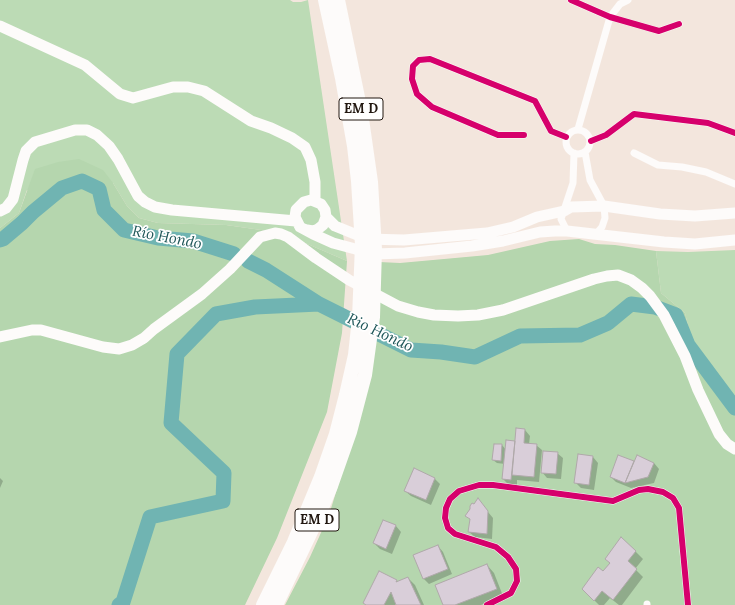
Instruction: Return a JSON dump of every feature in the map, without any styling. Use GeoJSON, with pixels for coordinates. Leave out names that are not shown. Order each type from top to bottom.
{"type":"FeatureCollection","features":[{"type":"Feature","properties":{"kind":"highway","name":"EM D"},"geometry":{"type":"LineString","coordinates":[[263,605],[322,477],[336,434],[356,348],[360,302],[362,245],[368,220],[358,181],[353,140],[342,78],[325,0]]}},
{"type":"Feature","properties":{"kind":"highway","name":"EM D"},"geometry":{"type":"LineString","coordinates":[[276,605],[319,515],[350,432],[365,375],[373,317],[375,271],[368,220],[366,145],[355,77],[338,0]]}},
{"type":"Feature","properties":{"kind":"main road"},"geometry":{"type":"LineString","coordinates":[[0,26],[85,65],[120,94],[133,98],[173,87],[188,87],[204,92],[251,121],[272,128],[292,138],[305,147],[311,160],[315,182],[315,201]]}},
{"type":"Feature","properties":{"kind":"main road"},"geometry":{"type":"LineString","coordinates":[[0,210],[6,208],[13,199],[26,151],[35,142],[75,130],[87,130],[98,135],[109,146],[118,159],[138,196],[145,202],[155,207],[172,210],[296,221]]}},
{"type":"Feature","properties":{"kind":"main road"},"geometry":{"type":"LineString","coordinates":[[735,213],[695,216],[660,214],[604,206],[571,207],[564,211],[537,216],[513,227],[487,233],[404,240],[367,239],[335,226],[326,217],[323,207],[315,201],[307,201],[298,207],[295,214],[296,221],[300,227],[333,243],[374,254],[405,254],[445,250],[503,241],[540,232],[567,230],[664,242],[695,244],[735,240]]}},
{"type":"Feature","properties":{"kind":"main road"},"geometry":{"type":"LineString","coordinates":[[307,230],[318,229],[323,225],[326,217]]}},
{"type":"Feature","properties":{"kind":"main road"},"geometry":{"type":"LineString","coordinates":[[0,337],[32,330],[42,330],[103,347],[119,349],[132,345],[144,338],[202,294],[230,269],[260,237],[275,234],[281,234],[288,237],[349,280],[398,306],[434,315],[478,315],[503,310],[567,287],[607,276],[618,275],[631,280],[642,288],[664,315],[685,356],[698,390],[719,434],[727,444],[735,449]]}},
{"type":"Feature","properties":{"kind":"street"},"geometry":{"type":"LineString","coordinates":[[571,0],[610,17],[660,31],[678,24]]}},
{"type":"Feature","properties":{"kind":"street"},"geometry":{"type":"LineString","coordinates":[[578,129],[610,17],[620,4],[628,0]]}},
{"type":"Feature","properties":{"kind":"street"},"geometry":{"type":"LineString","coordinates":[[524,135],[498,135],[432,107],[417,94],[412,79],[413,66],[419,60],[430,59],[535,101],[551,130],[566,137]]}},
{"type":"Feature","properties":{"kind":"street"},"geometry":{"type":"LineString","coordinates":[[591,142],[606,135],[634,114],[708,123],[735,133]]}},
{"type":"Feature","properties":{"kind":"street"},"geometry":{"type":"LineString","coordinates":[[578,129],[585,131],[589,135],[591,142],[589,148],[585,152],[579,154],[568,149],[566,143],[566,137],[571,131],[578,129]]}},
{"type":"Feature","properties":{"kind":"street"},"geometry":{"type":"LineString","coordinates":[[585,152],[590,180],[604,206],[605,218],[602,227],[596,234]]}},
{"type":"Feature","properties":{"kind":"street"},"geometry":{"type":"LineString","coordinates":[[567,230],[561,219],[573,183],[574,153]]}},
{"type":"Feature","properties":{"kind":"street"},"geometry":{"type":"LineString","coordinates":[[634,153],[658,164],[706,172],[735,184]]}},
{"type":"Feature","properties":{"kind":"street"},"geometry":{"type":"LineString","coordinates":[[487,605],[511,593],[517,581],[516,569],[508,556],[496,548],[455,534],[448,528],[445,518],[446,508],[450,499],[459,491],[480,485],[493,485],[613,501],[639,490],[648,488],[663,492],[673,498],[679,508],[688,605]]}},
{"type":"Feature","properties":{"kind":"green space"},"geometry":{"type":"Polygon","coordinates":[[[0,0],[290,0],[293,2],[301,2],[308,0],[347,261],[282,233],[226,225],[158,223],[139,218],[127,206],[113,183],[27,190],[19,213],[0,228],[0,0]]]}},
{"type":"Feature","properties":{"kind":"green space"},"geometry":{"type":"Polygon","coordinates":[[[79,159],[103,170],[127,206],[139,218],[158,223],[226,225],[282,233],[347,261],[342,333],[327,412],[277,538],[245,605],[0,605],[0,228],[19,213],[35,169],[58,162],[79,159]]]}},
{"type":"Feature","properties":{"kind":"green space"},"geometry":{"type":"Polygon","coordinates":[[[579,239],[595,244],[615,245],[656,251],[661,293],[685,313],[692,342],[735,399],[735,605],[285,605],[310,557],[329,515],[345,463],[379,262],[400,263],[488,255],[550,241],[579,239]]]}},
{"type":"Feature","properties":{"kind":"green space"},"geometry":{"type":"Polygon","coordinates":[[[735,250],[735,399],[692,342],[685,313],[661,293],[656,251],[688,252],[735,250]]]}},
{"type":"Feature","properties":{"kind":"building"},"geometry":{"type":"Polygon","coordinates":[[[516,428],[525,429],[524,443],[537,444],[534,477],[512,475],[516,428]]]}},
{"type":"Feature","properties":{"kind":"building"},"geometry":{"type":"Polygon","coordinates":[[[506,440],[515,441],[511,480],[502,479],[506,440]]]}},
{"type":"Feature","properties":{"kind":"building"},"geometry":{"type":"Polygon","coordinates":[[[494,444],[502,444],[501,461],[492,460],[494,444]]]}},
{"type":"Feature","properties":{"kind":"building"},"geometry":{"type":"Polygon","coordinates":[[[543,451],[558,452],[556,474],[541,473],[543,451]]]}},
{"type":"Feature","properties":{"kind":"building"},"geometry":{"type":"Polygon","coordinates":[[[578,454],[593,456],[589,485],[574,483],[578,454]]]}},
{"type":"Feature","properties":{"kind":"building"},"geometry":{"type":"Polygon","coordinates":[[[618,455],[634,461],[625,483],[610,477],[618,455]]]}},
{"type":"Feature","properties":{"kind":"building"},"geometry":{"type":"Polygon","coordinates":[[[637,455],[654,463],[648,477],[625,483],[637,455]]]}},
{"type":"Feature","properties":{"kind":"building"},"geometry":{"type":"Polygon","coordinates":[[[414,468],[435,478],[426,500],[404,491],[414,468]]]}},
{"type":"Feature","properties":{"kind":"building"},"geometry":{"type":"Polygon","coordinates":[[[478,498],[488,511],[487,534],[468,532],[470,519],[465,516],[472,503],[474,504],[478,498]]]}},
{"type":"Feature","properties":{"kind":"building"},"geometry":{"type":"Polygon","coordinates":[[[383,520],[396,525],[386,549],[373,543],[383,520]]]}},
{"type":"Feature","properties":{"kind":"building"},"geometry":{"type":"Polygon","coordinates":[[[621,537],[636,551],[628,561],[637,569],[613,600],[602,591],[594,601],[582,589],[598,567],[603,571],[610,563],[605,559],[621,537]]]}},
{"type":"Feature","properties":{"kind":"building"},"geometry":{"type":"Polygon","coordinates":[[[438,545],[448,569],[423,579],[413,555],[438,545]]]}},
{"type":"Feature","properties":{"kind":"building"},"geometry":{"type":"Polygon","coordinates":[[[487,564],[497,589],[455,605],[443,605],[435,585],[487,564]]]}},
{"type":"Feature","properties":{"kind":"building"},"geometry":{"type":"Polygon","coordinates":[[[379,571],[397,580],[396,582],[408,577],[421,605],[396,605],[391,592],[384,605],[366,605],[363,603],[379,571]]]}},
{"type":"Feature","properties":{"kind":"waterway","name":"Río Hondo"},"geometry":{"type":"LineString","coordinates":[[0,240],[62,188],[82,181],[99,189],[104,210],[124,230],[158,238],[193,241],[234,254]]}},
{"type":"Feature","properties":{"kind":"waterway","name":"Rio Hondo"},"geometry":{"type":"LineString","coordinates":[[248,261],[266,270],[319,304],[411,350],[441,352],[475,357],[520,336],[580,335],[608,323],[631,304],[655,307],[676,315],[688,345],[735,408]]}},
{"type":"Feature","properties":{"kind":"waterway"},"geometry":{"type":"LineString","coordinates":[[119,605],[123,602],[150,517],[223,501],[224,473],[171,423],[177,354],[216,314],[255,307],[319,304]]}},
{"type":"Feature","properties":{"kind":"cycle path"},"geometry":{"type":"LineString","coordinates":[[571,0],[610,17],[659,31],[679,24]]}},
{"type":"Feature","properties":{"kind":"cycle path"},"geometry":{"type":"LineString","coordinates":[[524,135],[498,135],[432,107],[417,94],[412,79],[413,66],[419,60],[430,59],[535,101],[551,131],[566,137]]}},
{"type":"Feature","properties":{"kind":"cycle path"},"geometry":{"type":"LineString","coordinates":[[591,141],[606,135],[634,114],[708,123],[735,133]]}},
{"type":"Feature","properties":{"kind":"cycle path"},"geometry":{"type":"LineString","coordinates":[[487,605],[511,593],[517,581],[516,569],[508,557],[496,547],[455,534],[448,528],[445,518],[446,508],[450,499],[459,491],[479,485],[493,485],[613,501],[639,490],[648,489],[663,492],[673,498],[679,508],[688,605]]}}]}
